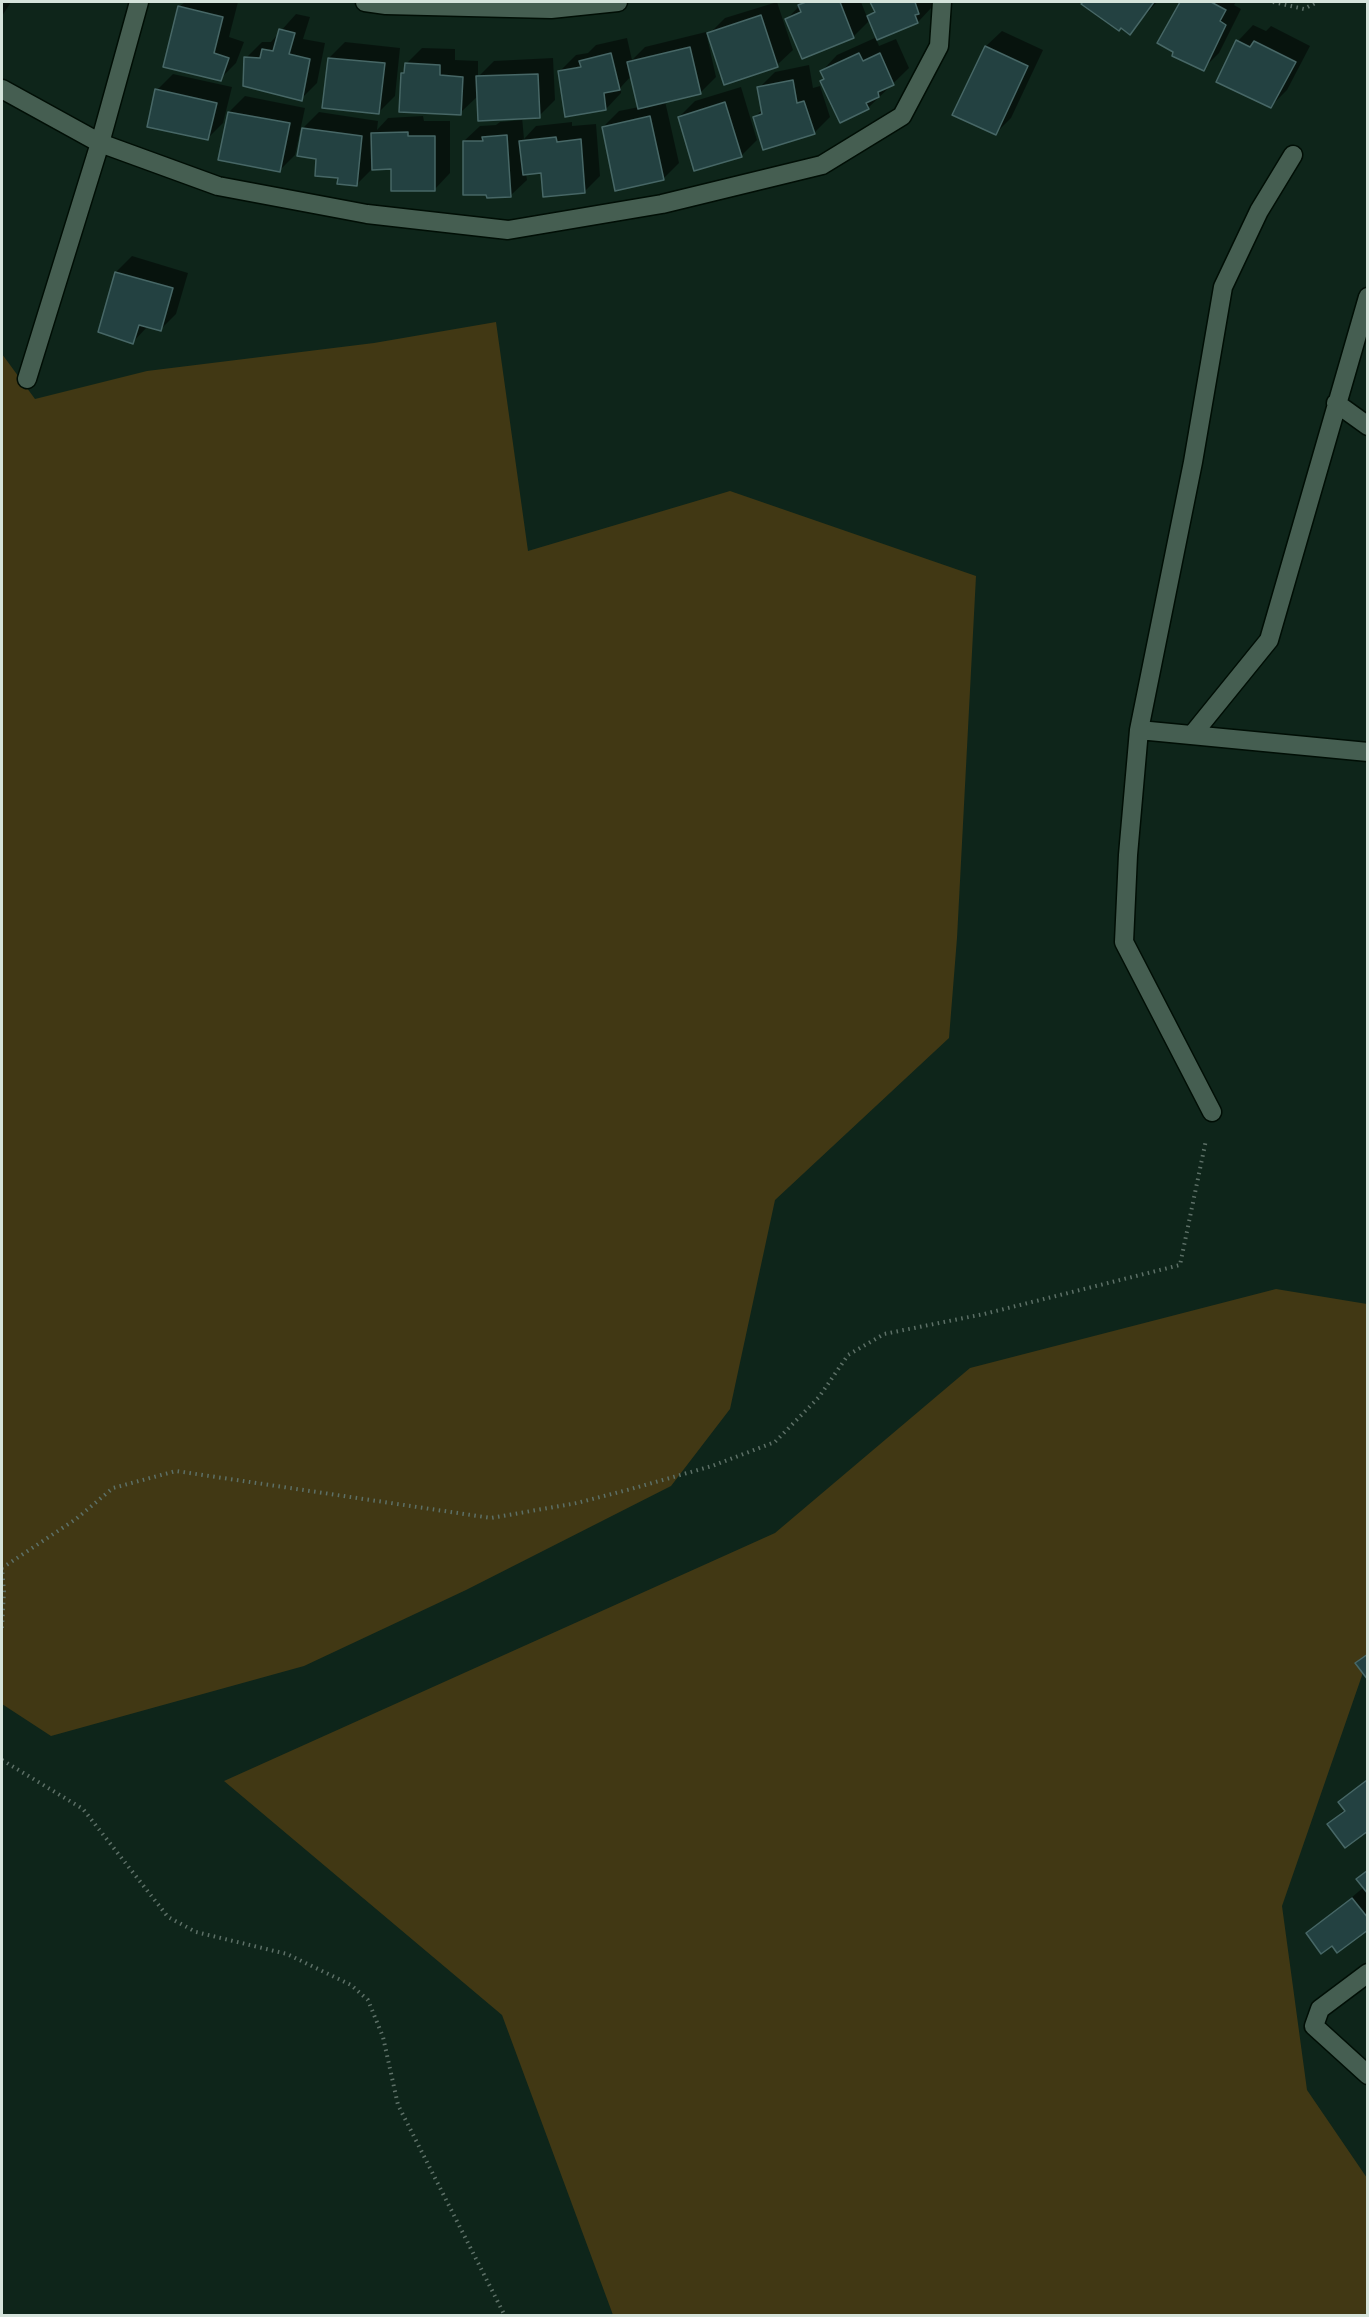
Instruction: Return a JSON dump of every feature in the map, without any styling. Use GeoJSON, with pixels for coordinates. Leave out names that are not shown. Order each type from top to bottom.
{"type":"FeatureCollection","features":[{"type":"Feature","properties":{"kind":"street"},"geometry":{"type":"LineString","coordinates":[[27,379],[100,143],[139,2]]}},
{"type":"Feature","properties":{"kind":"street"},"geometry":{"type":"LineString","coordinates":[[365,2],[386,5],[551,9],[618,2]]}},
{"type":"Feature","properties":{"kind":"street"},"geometry":{"type":"LineString","coordinates":[[2,89],[100,143],[218,186],[344,210],[508,230],[662,204],[822,165],[903,116],[939,46],[942,2]]}},
{"type":"Feature","properties":{"kind":"street"},"geometry":{"type":"LineString","coordinates":[[1212,1112],[1124,942],[1128,855],[1139,730],[1193,462],[1223,287],[1259,211],[1293,155]]}},
{"type":"Feature","properties":{"kind":"street"},"geometry":{"type":"LineString","coordinates":[[1192,735],[1269,640],[1368,297]]}},
{"type":"Feature","properties":{"kind":"street"},"geometry":{"type":"LineString","coordinates":[[1336,403],[1368,426]]}},
{"type":"Feature","properties":{"kind":"street"},"geometry":{"type":"LineString","coordinates":[[1139,730],[1368,752]]}},
{"type":"Feature","properties":{"kind":"street"},"geometry":{"type":"LineString","coordinates":[[1368,1973],[1320,2009],[1314,2026],[1368,2075]]}},
{"type":"Feature","properties":{"kind":"path"},"geometry":{"type":"LineString","coordinates":[[1273,2],[1304,9],[1317,2]]}},
{"type":"Feature","properties":{"kind":"path"},"geometry":{"type":"LineString","coordinates":[[2,1628],[4,1592],[2,1568],[76,1519],[113,1488],[176,1471],[491,1518],[577,1503],[712,1466],[775,1442],[819,1397],[848,1355],[884,1334],[984,1314],[1180,1264],[1212,1112]]}},
{"type":"Feature","properties":{"kind":"path"},"geometry":{"type":"LineString","coordinates":[[2,1760],[83,1809],[168,1917],[196,1932],[288,1954],[351,1985],[368,2000],[383,2037],[398,2105],[505,2316]]}},
{"type":"Feature","properties":{"kind":"shaded area"},"geometry":{"type":"Polygon","coordinates":[[[496,322],[528,551],[730,491],[976,576],[957,938],[949,1038],[775,1200],[730,1409],[671,1486],[466,1590],[304,1666],[51,1736],[2,1704],[2,354],[35,399],[147,371],[374,343],[496,322]]]}},
{"type":"Feature","properties":{"kind":"shaded area"},"geometry":{"type":"Polygon","coordinates":[[[1276,1289],[1367,1304],[1367,1661],[1282,1906],[1307,2090],[1367,2178],[1367,2315],[613,2315],[502,2015],[224,1781],[775,1533],[970,1368],[1276,1289]]]}},
{"type":"Feature","properties":{"kind":"building"},"geometry":{"type":"Polygon","coordinates":[[[806,2],[840,2],[854,38],[802,59],[785,19],[801,12],[798,5],[806,2]]]}},
{"type":"Feature","properties":{"kind":"building"},"geometry":{"type":"Polygon","coordinates":[[[870,2],[915,2],[919,14],[915,15],[918,23],[877,40],[867,16],[875,12],[870,2]]]}},
{"type":"Feature","properties":{"kind":"building"},"geometry":{"type":"Polygon","coordinates":[[[1083,2],[1154,2],[1130,35],[1121,28],[1119,31],[1081,4],[1083,2]]]}},
{"type":"Feature","properties":{"kind":"building"},"geometry":{"type":"Polygon","coordinates":[[[1180,2],[1211,2],[1226,10],[1220,21],[1226,25],[1204,71],[1172,56],[1173,52],[1157,43],[1180,2]]]}},
{"type":"Feature","properties":{"kind":"building"},"geometry":{"type":"Polygon","coordinates":[[[178,6],[223,17],[214,53],[229,58],[221,81],[163,67],[178,6]]]}},
{"type":"Feature","properties":{"kind":"building"},"geometry":{"type":"Polygon","coordinates":[[[761,15],[778,67],[724,85],[707,33],[761,15]]]}},
{"type":"Feature","properties":{"kind":"building"},"geometry":{"type":"Polygon","coordinates":[[[279,29],[295,33],[289,54],[310,59],[302,101],[243,86],[244,57],[260,58],[262,49],[273,51],[279,29]]]}},
{"type":"Feature","properties":{"kind":"building"},"geometry":{"type":"Polygon","coordinates":[[[1236,40],[1250,47],[1254,41],[1296,62],[1271,108],[1216,82],[1236,40]]]}},
{"type":"Feature","properties":{"kind":"building"},"geometry":{"type":"Polygon","coordinates":[[[985,46],[1028,66],[996,135],[952,115],[985,46]]]}},
{"type":"Feature","properties":{"kind":"building"},"geometry":{"type":"Polygon","coordinates":[[[690,47],[701,94],[638,109],[627,62],[690,47]]]}},
{"type":"Feature","properties":{"kind":"building"},"geometry":{"type":"Polygon","coordinates":[[[611,53],[620,90],[604,93],[606,110],[565,117],[558,71],[581,67],[579,61],[611,53]]]}},
{"type":"Feature","properties":{"kind":"building"},"geometry":{"type":"Polygon","coordinates":[[[859,53],[863,61],[880,53],[894,85],[878,92],[879,97],[866,103],[869,109],[840,123],[820,81],[824,79],[820,71],[859,53]]]}},
{"type":"Feature","properties":{"kind":"building"},"geometry":{"type":"Polygon","coordinates":[[[328,58],[385,63],[379,114],[322,108],[328,58]]]}},
{"type":"Feature","properties":{"kind":"building"},"geometry":{"type":"Polygon","coordinates":[[[405,63],[440,65],[440,75],[463,77],[461,115],[399,112],[401,73],[404,73],[405,63]]]}},
{"type":"Feature","properties":{"kind":"building"},"geometry":{"type":"Polygon","coordinates":[[[538,74],[540,118],[478,121],[476,76],[538,74]]]}},
{"type":"Feature","properties":{"kind":"building"},"geometry":{"type":"Polygon","coordinates":[[[793,80],[797,103],[804,101],[815,134],[763,150],[753,117],[762,114],[757,87],[793,80]]]}},
{"type":"Feature","properties":{"kind":"building"},"geometry":{"type":"Polygon","coordinates":[[[155,89],[217,103],[208,140],[147,127],[155,89]]]}},
{"type":"Feature","properties":{"kind":"building"},"geometry":{"type":"Polygon","coordinates":[[[725,102],[742,157],[694,171],[678,117],[725,102]]]}},
{"type":"Feature","properties":{"kind":"building"},"geometry":{"type":"Polygon","coordinates":[[[228,112],[290,123],[280,172],[218,160],[228,112]]]}},
{"type":"Feature","properties":{"kind":"building"},"geometry":{"type":"Polygon","coordinates":[[[650,116],[664,180],[615,191],[602,127],[650,116]]]}},
{"type":"Feature","properties":{"kind":"building"},"geometry":{"type":"Polygon","coordinates":[[[302,128],[362,136],[357,186],[337,184],[338,178],[315,176],[316,159],[297,156],[302,128]]]}},
{"type":"Feature","properties":{"kind":"building"},"geometry":{"type":"Polygon","coordinates":[[[408,132],[408,136],[435,136],[435,191],[391,191],[391,169],[372,170],[371,133],[408,132]]]}},
{"type":"Feature","properties":{"kind":"building"},"geometry":{"type":"Polygon","coordinates":[[[507,135],[511,197],[487,198],[486,195],[463,195],[463,141],[483,141],[482,137],[507,135]]]}},
{"type":"Feature","properties":{"kind":"building"},"geometry":{"type":"Polygon","coordinates":[[[556,137],[557,142],[581,139],[585,193],[543,197],[541,173],[523,175],[519,141],[556,137]]]}},
{"type":"Feature","properties":{"kind":"building"},"geometry":{"type":"Polygon","coordinates":[[[115,272],[173,288],[161,331],[139,325],[133,344],[98,332],[115,272]]]}},
{"type":"Feature","properties":{"kind":"building"},"geometry":{"type":"Polygon","coordinates":[[[1368,1654],[1368,1680],[1355,1663],[1368,1654]]]}},
{"type":"Feature","properties":{"kind":"building"},"geometry":{"type":"Polygon","coordinates":[[[1367,1780],[1368,1831],[1345,1848],[1327,1824],[1345,1811],[1338,1802],[1367,1780]]]}},
{"type":"Feature","properties":{"kind":"building"},"geometry":{"type":"Polygon","coordinates":[[[1368,1870],[1368,1894],[1356,1879],[1368,1870]]]}},
{"type":"Feature","properties":{"kind":"building"},"geometry":{"type":"Polygon","coordinates":[[[1352,1898],[1368,1918],[1368,1930],[1337,1953],[1332,1946],[1321,1954],[1306,1933],[1352,1898]]]}}]}
